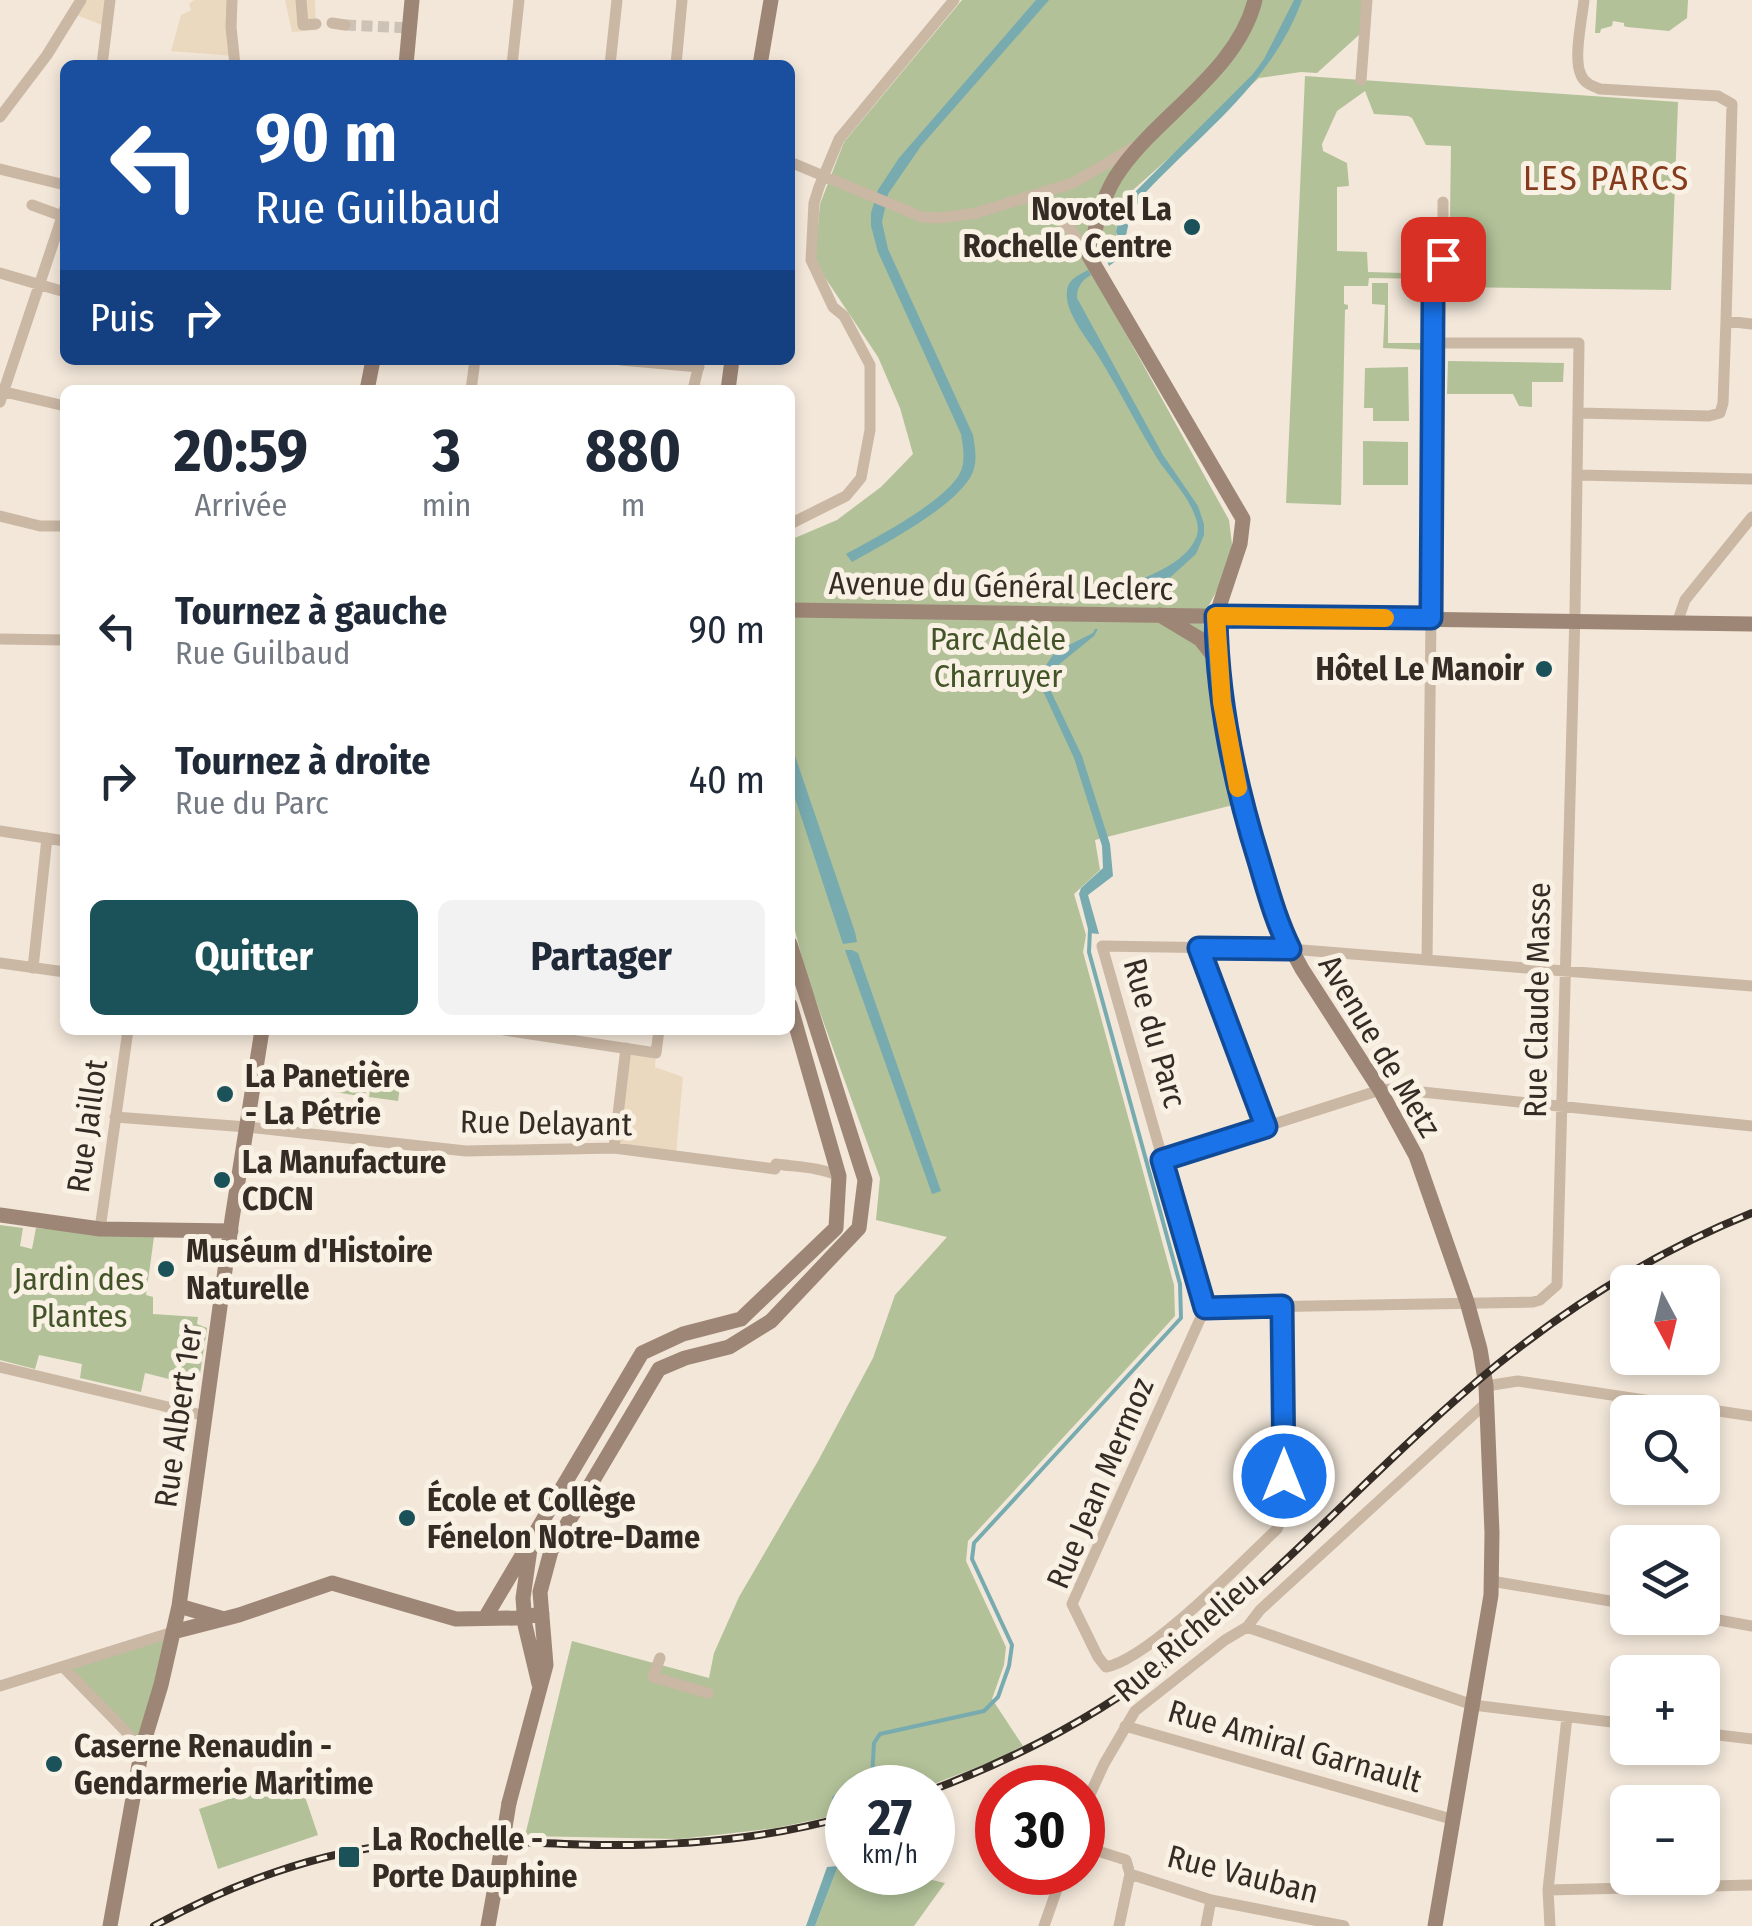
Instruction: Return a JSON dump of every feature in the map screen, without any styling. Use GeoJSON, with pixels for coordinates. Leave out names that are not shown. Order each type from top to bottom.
{"type":"FeatureCollection","features":[{"type":"Feature","properties":{"kind":"street"},"geometry":{"type":"LineString","coordinates":[[0,117],[48,55],[81,0]]}},
{"type":"Feature","properties":{"kind":"street"},"geometry":{"type":"LineString","coordinates":[[103,60],[110,0]]}},
{"type":"Feature","properties":{"kind":"street"},"geometry":{"type":"LineString","coordinates":[[232,0],[235,60]]}},
{"type":"Feature","properties":{"kind":"street"},"geometry":{"type":"LineString","coordinates":[[300,0],[303,25],[316,24]]}},
{"type":"Feature","properties":{"kind":"street"},"geometry":{"type":"LineString","coordinates":[[406,60],[412,0]]}},
{"type":"Feature","properties":{"kind":"street"},"geometry":{"type":"LineString","coordinates":[[513,60],[519,0]]}},
{"type":"Feature","properties":{"kind":"street"},"geometry":{"type":"LineString","coordinates":[[611,60],[617,0]]}},
{"type":"Feature","properties":{"kind":"street"},"geometry":{"type":"LineString","coordinates":[[676,60],[682,0]]}},
{"type":"Feature","properties":{"kind":"street"},"geometry":{"type":"LineString","coordinates":[[761,60],[771,0]]}},
{"type":"Feature","properties":{"kind":"street"},"geometry":{"type":"LineString","coordinates":[[795,522],[846,496],[861,478],[870,430],[870,366],[844,316],[833,307],[810,260],[814,203],[839,139],[954,0]]}},
{"type":"Feature","properties":{"kind":"street"},"geometry":{"type":"LineString","coordinates":[[1089,256],[1100,210],[1117,173],[1230,52],[1255,0]]}},
{"type":"Feature","properties":{"kind":"street"},"geometry":{"type":"LineString","coordinates":[[1361,80],[1367,0]]}},
{"type":"Feature","properties":{"kind":"street"},"geometry":{"type":"LineString","coordinates":[[1578,413],[1709,416],[1720,412],[1732,104],[1718,96],[1600,89],[1587,84],[1578,62],[1584,0]]}},
{"type":"Feature","properties":{"kind":"street"},"geometry":{"type":"LineString","coordinates":[[795,164],[922,216],[940,218],[976,213],[1073,183],[1140,144]]}},
{"type":"Feature","properties":{"kind":"street"},"geometry":{"type":"LineString","coordinates":[[0,170],[60,184]]}},
{"type":"Feature","properties":{"kind":"street"},"geometry":{"type":"LineString","coordinates":[[1026,197],[1064,219],[1089,256],[1243,520],[1240,544],[1216,616]]}},
{"type":"Feature","properties":{"kind":"street"},"geometry":{"type":"LineString","coordinates":[[1426,960],[1432,343],[1434,287],[1443,259],[1443,202]]}},
{"type":"Feature","properties":{"kind":"street"},"geometry":{"type":"LineString","coordinates":[[32,205],[60,211]]}},
{"type":"Feature","properties":{"kind":"street"},"geometry":{"type":"LineString","coordinates":[[60,224],[1,395],[60,405]]}},
{"type":"Feature","properties":{"kind":"street"},"geometry":{"type":"LineString","coordinates":[[0,273],[60,291]]}},
{"type":"Feature","properties":{"kind":"street"},"geometry":{"type":"LineString","coordinates":[[1726,321],[1752,324]]}},
{"type":"Feature","properties":{"kind":"street","name":"Rue Claude Masse"},"geometry":{"type":"LineString","coordinates":[[1432,343],[1579,343],[1557,1286],[1532,1302],[1467,1302]]}},
{"type":"Feature","properties":{"kind":"street"},"geometry":{"type":"LineString","coordinates":[[1578,475],[1752,480]]}},
{"type":"Feature","properties":{"kind":"street"},"geometry":{"type":"LineString","coordinates":[[0,516],[40,526],[60,526]]}},
{"type":"Feature","properties":{"kind":"street"},"geometry":{"type":"LineString","coordinates":[[1677,623],[1685,600],[1752,517]]}},
{"type":"Feature","properties":{"kind":"street","name":"Avenue du Général Leclerc"},"geometry":{"type":"LineString","coordinates":[[795,611],[1752,624]]}},
{"type":"Feature","properties":{"kind":"street"},"geometry":{"type":"LineString","coordinates":[[1160,615],[1200,639],[1218,662]]}},
{"type":"Feature","properties":{"kind":"street","name":"Avenue de Metz"},"geometry":{"type":"LineString","coordinates":[[1216,616],[1222,702],[1243,809],[1280,928],[1416,1156],[1480,1349],[1486,1386],[1492,1533],[1490,1595],[1434,1926]]}},
{"type":"Feature","properties":{"kind":"street"},"geometry":{"type":"LineString","coordinates":[[0,640],[60,640]]}},
{"type":"Feature","properties":{"kind":"street"},"geometry":{"type":"LineString","coordinates":[[0,831],[60,839]]}},
{"type":"Feature","properties":{"kind":"street"},"geometry":{"type":"LineString","coordinates":[[33,968],[47,838]]}},
{"type":"Feature","properties":{"kind":"street","name":"Rue du Parc"},"geometry":{"type":"LineString","coordinates":[[1199,948],[1102,946],[1205,1308]]}},
{"type":"Feature","properties":{"kind":"street"},"geometry":{"type":"LineString","coordinates":[[1266,1127],[1199,948],[1290,949],[1752,986]]}},
{"type":"Feature","properties":{"kind":"street"},"geometry":{"type":"LineString","coordinates":[[488,1926],[509,1803],[546,1664],[540,1592],[551,1551],[659,1369],[728,1347],[771,1320],[859,1228],[865,1180],[795,960]]}},
{"type":"Feature","properties":{"kind":"street"},"geometry":{"type":"LineString","coordinates":[[0,963],[60,971]]}},
{"type":"Feature","properties":{"kind":"street"},"geometry":{"type":"LineString","coordinates":[[485,1618],[642,1353],[683,1334],[741,1320],[836,1228],[839,1176],[795,1022]]}},
{"type":"Feature","properties":{"kind":"street","name":"Rue Jaillot"},"geometry":{"type":"LineString","coordinates":[[100,1229],[127,1035]]}},
{"type":"Feature","properties":{"kind":"street","name":"Rue Albert 1er"},"geometry":{"type":"LineString","coordinates":[[110,1922],[142,1748],[174,1632],[261,1035]]}},
{"type":"Feature","properties":{"kind":"street"},"geometry":{"type":"LineString","coordinates":[[538,1035],[656,1053],[658,1035]]}},
{"type":"Feature","properties":{"kind":"street"},"geometry":{"type":"LineString","coordinates":[[614,1148],[626,1048]]}},
{"type":"Feature","properties":{"kind":"street"},"geometry":{"type":"LineString","coordinates":[[1162,1160],[1393,1089],[1752,1126]]}},
{"type":"Feature","properties":{"kind":"street","name":"Rue Delayant"},"geometry":{"type":"LineString","coordinates":[[115,1118],[247,1127],[466,1151],[614,1148],[775,1169],[776,1164],[810,1168],[839,1176]]}},
{"type":"Feature","properties":{"kind":"street"},"geometry":{"type":"LineString","coordinates":[[0,1216],[100,1229],[231,1232]]}},
{"type":"Feature","properties":{"kind":"street"},"geometry":{"type":"LineString","coordinates":[[1205,1308],[1467,1302]]}},
{"type":"Feature","properties":{"kind":"street","name":"Rue Jean Mermoz"},"geometry":{"type":"LineString","coordinates":[[1205,1308],[1072,1604],[1106,1666],[1118,1664],[1161,1636],[1278,1530],[1284,1510],[1282,1306]]}},
{"type":"Feature","properties":{"kind":"street"},"geometry":{"type":"LineString","coordinates":[[0,1368],[206,1416]]}},
{"type":"Feature","properties":{"kind":"street"},"geometry":{"type":"LineString","coordinates":[[1486,1386],[1518,1382],[1752,1416]]}},
{"type":"Feature","properties":{"kind":"street","name":"Rue Richelieu"},"geometry":{"type":"LineString","coordinates":[[1104,1765],[1134,1711],[1247,1627],[1260,1610],[1486,1403]]}},
{"type":"Feature","properties":{"kind":"street"},"geometry":{"type":"LineString","coordinates":[[530,1544],[524,1616],[540,1688]]}},
{"type":"Feature","properties":{"kind":"street"},"geometry":{"type":"LineString","coordinates":[[1491,1580],[1610,1601]]}},
{"type":"Feature","properties":{"kind":"street"},"geometry":{"type":"LineString","coordinates":[[0,1686],[332,1583],[456,1619],[542,1614]]}},
{"type":"Feature","properties":{"kind":"street"},"geometry":{"type":"LineString","coordinates":[[178,1606],[224,1619]]}},
{"type":"Feature","properties":{"kind":"street"},"geometry":{"type":"LineString","coordinates":[[1720,1621],[1752,1626]]}},
{"type":"Feature","properties":{"kind":"street"},"geometry":{"type":"LineString","coordinates":[[1247,1627],[1473,1706],[1610,1722]]}},
{"type":"Feature","properties":{"kind":"street"},"geometry":{"type":"LineString","coordinates":[[660,1658],[653,1677],[708,1693]]}},
{"type":"Feature","properties":{"kind":"street"},"geometry":{"type":"LineString","coordinates":[[64,1668],[142,1748]]}},
{"type":"Feature","properties":{"kind":"street"},"geometry":{"type":"LineString","coordinates":[[1550,1926],[1548,1890],[1566,1717]]}},
{"type":"Feature","properties":{"kind":"street","name":"Rue Amiral Garnault"},"geometry":{"type":"LineString","coordinates":[[1124,1726],[1451,1819]]}},
{"type":"Feature","properties":{"kind":"street"},"geometry":{"type":"LineString","coordinates":[[1720,1735],[1752,1739]]}},
{"type":"Feature","properties":{"kind":"street","name":"Rue Vauban"},"geometry":{"type":"LineString","coordinates":[[1105,1853],[1126,1860],[1130,1874],[1211,1900],[1344,1926]]}},
{"type":"Feature","properties":{"kind":"street"},"geometry":{"type":"LineString","coordinates":[[1120,1926],[1130,1874]]}},
{"type":"Feature","properties":{"kind":"street"},"geometry":{"type":"LineString","coordinates":[[1548,1890],[1752,1885]]}},
{"type":"Feature","properties":{"kind":"street"},"geometry":{"type":"LineString","coordinates":[[1044,1926],[1055,1895]]}},
{"type":"Feature","properties":{"kind":"street"},"geometry":{"type":"LineString","coordinates":[[1206,1926],[1211,1900]]}},
{"type":"Feature","properties":{"kind":"green space","name":"Parc Adèle Charruyer"},"geometry":{"type":"Polygon","coordinates":[[[962,0],[1364,0],[1360,34],[1317,73],[1259,78],[1133,190],[1117,221],[1115,249],[1089,267],[1229,520],[1232,544],[1228,570],[1202,618],[1233,805],[1095,840],[1100,870],[1074,894],[1086,935],[1083,952],[1174,1285],[1175,1316],[968,1541],[966,1561],[1006,1647],[992,1699],[1023,1746],[955,1776],[955,1765],[825,1765],[825,1818],[776,1828],[680,1839],[525,1836],[572,1641],[709,1678],[714,1653],[739,1597],[873,1358],[895,1295],[947,1237],[876,1220],[880,1178],[806,974],[795,930],[795,538],[837,520],[881,487],[913,454],[900,408],[878,357],[815,257],[820,204],[844,142],[962,0]]]}},
{"type":"Feature","properties":{"kind":"green space"},"geometry":{"type":"Polygon","coordinates":[[[1597,0],[1688,0],[1687,18],[1669,31],[1627,27],[1613,21],[1612,26],[1595,33],[1597,0]]]}},
{"type":"Feature","properties":{"kind":"green space"},"geometry":{"type":"Polygon","coordinates":[[[1305,76],[1678,102],[1671,290],[1449,287],[1451,146],[1426,145],[1408,116],[1374,114],[1365,91],[1337,111],[1322,144],[1323,151],[1347,163],[1349,186],[1337,187],[1337,251],[1367,252],[1368,272],[1438,274],[1436,279],[1369,278],[1368,286],[1344,286],[1344,304],[1348,309],[1341,505],[1286,503],[1305,76]]]}},
{"type":"Feature","properties":{"kind":"green space"},"geometry":{"type":"Polygon","coordinates":[[[1372,283],[1388,283],[1388,343],[1427,343],[1427,350],[1383,348],[1385,305],[1372,304],[1372,283]]]}},
{"type":"Feature","properties":{"kind":"green space"},"geometry":{"type":"Polygon","coordinates":[[[1448,361],[1564,363],[1563,382],[1532,382],[1532,407],[1519,406],[1513,394],[1447,394],[1448,361]]]}},
{"type":"Feature","properties":{"kind":"green space"},"geometry":{"type":"Polygon","coordinates":[[[1408,367],[1409,421],[1373,421],[1373,408],[1364,408],[1365,368],[1408,367]]]}},
{"type":"Feature","properties":{"kind":"green space"},"geometry":{"type":"Polygon","coordinates":[[[1363,441],[1408,442],[1408,485],[1363,485],[1363,441]]]}},
{"type":"Feature","properties":{"kind":"green space"},"geometry":{"type":"Polygon","coordinates":[[[338,1069],[362,1072],[362,1078],[367,1079],[365,1097],[335,1092],[338,1069]]]}},
{"type":"Feature","properties":{"kind":"green space"},"geometry":{"type":"Polygon","coordinates":[[[382,1076],[401,1079],[398,1101],[369,1097],[372,1079],[381,1080],[382,1076]]]}},
{"type":"Feature","properties":{"kind":"green space","name":"Jardin des Plantes"},"geometry":{"type":"Polygon","coordinates":[[[0,1225],[23,1228],[20,1246],[32,1249],[36,1228],[154,1237],[146,1295],[153,1297],[153,1314],[198,1317],[197,1324],[207,1328],[200,1374],[190,1374],[189,1384],[145,1373],[141,1392],[80,1378],[82,1364],[39,1355],[35,1369],[0,1360],[0,1225]]]}},
{"type":"Feature","properties":{"kind":"green space"},"geometry":{"type":"Polygon","coordinates":[[[173,1632],[142,1748],[64,1668],[173,1632]]]}},
{"type":"Feature","properties":{"kind":"green space"},"geometry":{"type":"Polygon","coordinates":[[[298,1776],[318,1835],[218,1869],[199,1809],[298,1776]]]}},
{"type":"Feature","properties":{"kind":"green space"},"geometry":{"type":"Polygon","coordinates":[[[827,1895],[936,1895],[914,1926],[815,1926],[827,1895]]]}},
{"type":"Feature","properties":{"kind":"shaded area"},"geometry":{"type":"Polygon","coordinates":[[[81,0],[110,0],[107,27],[74,14],[81,0]]]}},
{"type":"Feature","properties":{"kind":"shaded area"},"geometry":{"type":"Polygon","coordinates":[[[194,0],[234,0],[234,56],[171,51],[181,15],[191,10],[189,4],[194,0]]]}},
{"type":"Feature","properties":{"kind":"shaded area"},"geometry":{"type":"Polygon","coordinates":[[[285,0],[315,0],[316,30],[292,32],[285,0]]]}},
{"type":"Feature","properties":{"kind":"shaded area"},"geometry":{"type":"Polygon","coordinates":[[[626,1048],[656,1053],[655,1067],[683,1077],[676,1155],[614,1148],[626,1048]]]}},
{"type":"Feature","properties":{"kind":"water"},"geometry":{"type":"Polygon","coordinates":[[[1036,0],[1049,0],[921,146],[888,194],[882,222],[888,249],[973,435],[974,469],[964,486],[936,511],[852,562],[846,554],[940,496],[960,473],[963,459],[961,434],[878,252],[871,213],[878,190],[899,158],[1036,0]]]}},
{"type":"Feature","properties":{"kind":"water"},"geometry":{"type":"Polygon","coordinates":[[[1294,0],[1302,0],[1273,56],[1234,104],[1146,192],[1131,217],[1122,253],[1109,266],[1107,261],[1119,248],[1119,217],[1133,194],[1253,74],[1294,0]]]}},
{"type":"Feature","properties":{"kind":"water"},"geometry":{"type":"Polygon","coordinates":[[[1088,270],[1091,275],[1080,285],[1077,298],[1163,455],[1198,506],[1204,524],[1196,554],[1144,601],[1100,600],[1099,595],[1153,574],[1179,559],[1196,538],[1197,524],[1188,501],[1157,458],[1069,308],[1069,283],[1088,270]]]}},
{"type":"Feature","properties":{"kind":"water"},"geometry":{"type":"Polygon","coordinates":[[[1095,629],[1094,636],[1051,671],[1046,681],[1082,756],[1110,844],[1113,876],[1088,895],[1099,934],[1089,933],[1079,894],[1103,868],[1102,846],[1074,758],[1037,678],[1055,652],[1095,629]]]}},
{"type":"Feature","properties":{"kind":"water"},"geometry":{"type":"Polygon","coordinates":[[[795,756],[855,932],[857,942],[843,944],[795,798],[795,756]]]}},
{"type":"Feature","properties":{"kind":"water"},"geometry":{"type":"Polygon","coordinates":[[[845,950],[858,953],[941,1191],[932,1194],[845,950]]]}},
{"type":"Feature","properties":{"kind":"water"},"geometry":{"type":"Polygon","coordinates":[[[825,1873],[827,1895],[815,1926],[806,1926],[825,1873]]]}},
{"type":"Feature","properties":{"kind":"waterway"},"geometry":{"type":"LineString","coordinates":[[873,1765],[874,1743],[880,1734],[984,1711],[998,1697],[1012,1645],[972,1559],[974,1543],[1181,1318],[1180,1284],[1089,952],[1090,929]]}},
{"type":"Feature","properties":{"kind":"tunnel"},"geometry":{"type":"LineString","coordinates":[[345,25],[409,28]]}},
{"type":"Feature","properties":{"kind":"railway"},"geometry":{"type":"LineString","coordinates":[[955,1780],[1060,1732],[1149,1676],[1219,1620],[1417,1435],[1527,1341],[1652,1261],[1752,1213]]}},
{"type":"Feature","properties":{"kind":"railway"},"geometry":{"type":"LineString","coordinates":[[154,1926],[245,1883],[308,1862],[373,1847],[455,1841],[661,1844],[755,1836],[825,1821]]}},
{"type":"Feature","properties":{"kind":"slow traffic"},"geometry":{"type":"LineString","coordinates":[[1238,788],[1222,702],[1216,616],[1385,618]]}},
{"type":"Feature","properties":{"kind":"place","name":"Novotel La Rochelle Centre"},"geometry":{"type":"Point","coordinates":[1192,227]}},
{"type":"Feature","properties":{"kind":"place","name":"Hôtel Le Manoir"},"geometry":{"type":"Point","coordinates":[1544,669]}},
{"type":"Feature","properties":{"kind":"place","name":"La Panetière - La Pétrie"},"geometry":{"type":"Point","coordinates":[225,1094]}},
{"type":"Feature","properties":{"kind":"place","name":"La Manufacture CDCN"},"geometry":{"type":"Point","coordinates":[222,1180]}},
{"type":"Feature","properties":{"kind":"place","name":"Muséum d'Histoire Naturelle"},"geometry":{"type":"Point","coordinates":[166,1269]}},
{"type":"Feature","properties":{"kind":"place","name":"École et Collège Fénelon Notre-Dame"},"geometry":{"type":"Point","coordinates":[407,1518]}},
{"type":"Feature","properties":{"kind":"place","name":"Caserne Renaudin - Gendarmerie Maritime"},"geometry":{"type":"Point","coordinates":[54,1764]}},
{"type":"Feature","properties":{"kind":"place","name":"La Rochelle - Porte Dauphine"},"geometry":{"type":"Point","coordinates":[349,1857]}},
{"type":"Feature","properties":{"kind":"district","name":"LES PARCS"},"geometry":{"type":"Point","coordinates":[1607,178]}},
{"type":"Feature","properties":{"kind":"route"},"geometry":{"type":"LineString","coordinates":[[1284,1476],[1282,1306],[1205,1308],[1162,1160],[1266,1127],[1199,948],[1290,949],[1242,806],[1222,702],[1216,616],[1431,618],[1433,300],[1443,259]]}}]}
